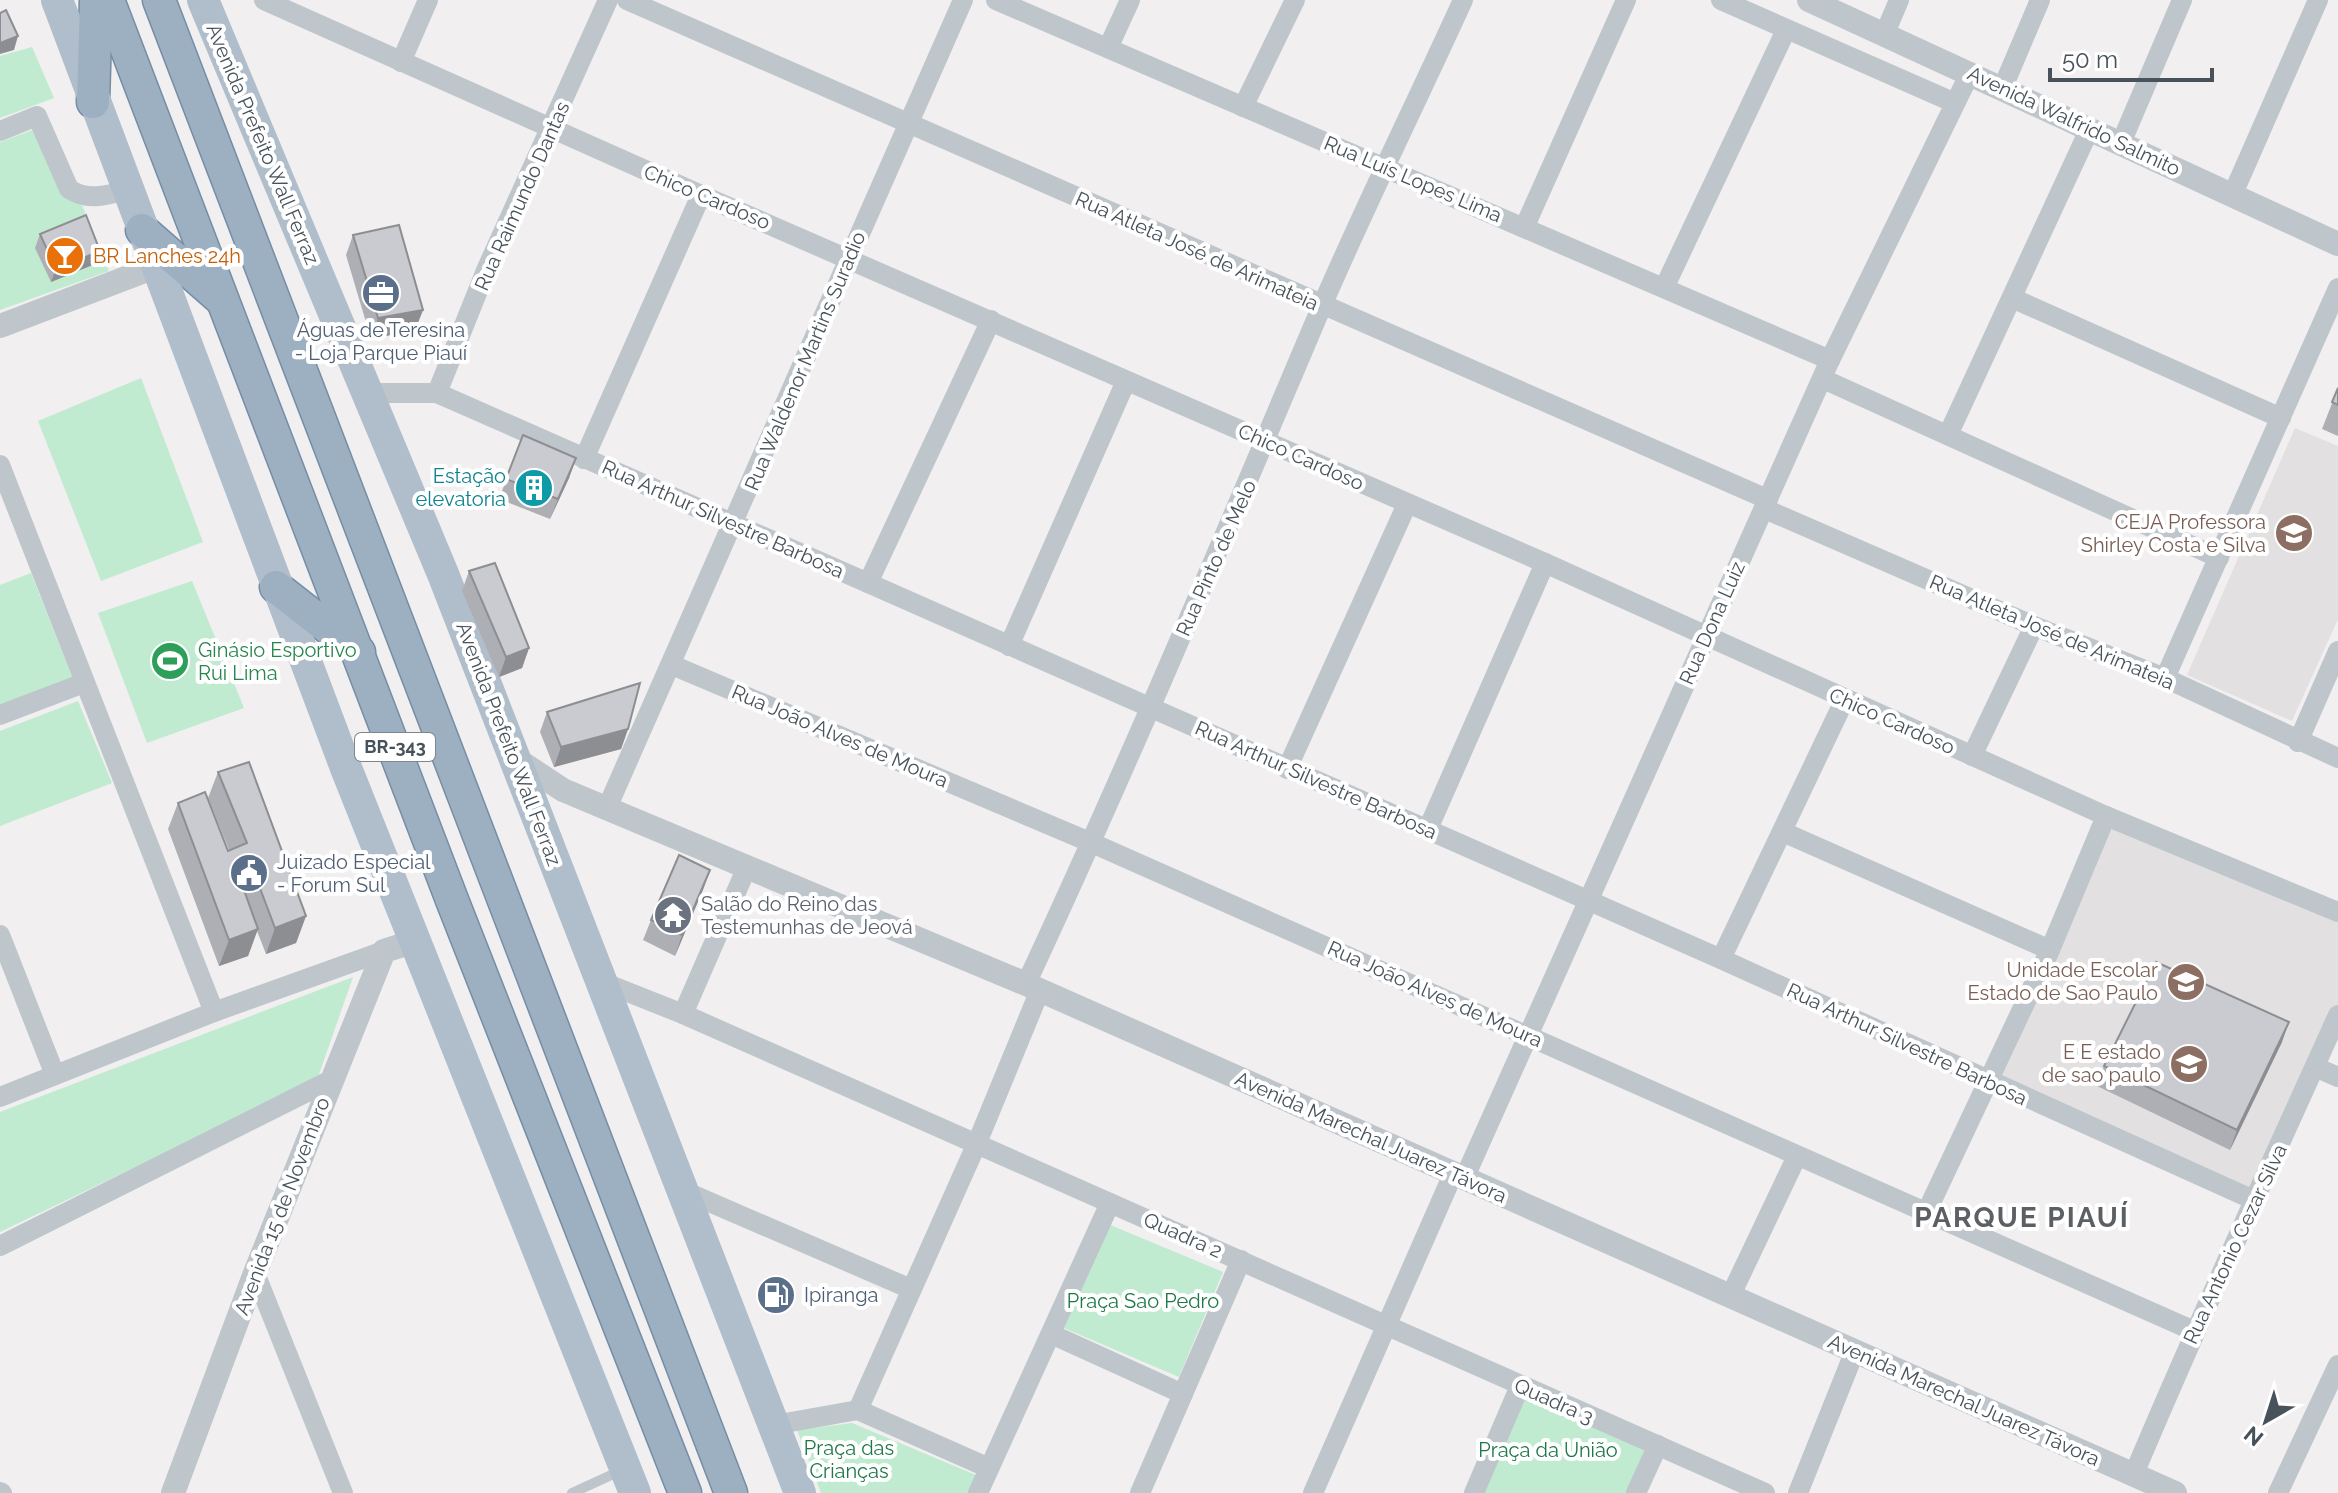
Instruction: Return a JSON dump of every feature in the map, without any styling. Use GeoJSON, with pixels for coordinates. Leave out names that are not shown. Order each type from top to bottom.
{"type":"FeatureCollection","features":[{"type":"Feature","properties":{"kind":"highway"},"geometry":{"type":"LineString","coordinates":[[93,102],[96,0]]}},
{"type":"Feature","properties":{"kind":"highway","name":"BR-343"},"geometry":{"type":"LineString","coordinates":[[108,0],[685,1493]]}},
{"type":"Feature","properties":{"kind":"highway","name":"Avenida Prefeito Wall Ferraz"},"geometry":{"type":"LineString","coordinates":[[159,0],[731,1493]]}},
{"type":"Feature","properties":{"kind":"highway"},"geometry":{"type":"LineString","coordinates":[[142,230],[225,302]]}},
{"type":"Feature","properties":{"kind":"highway"},"geometry":{"type":"LineString","coordinates":[[276,587],[360,653]]}},
{"type":"Feature","properties":{"kind":"main road"},"geometry":{"type":"LineString","coordinates":[[57,0],[276,587],[630,1481]]}},
{"type":"Feature","properties":{"kind":"main road","name":"Avenida Prefeito Wall Ferraz"},"geometry":{"type":"LineString","coordinates":[[210,4],[443,574],[605,983],[800,1493]]}},
{"type":"Feature","properties":{"kind":"street","name":"Chico Cardoso"},"geometry":{"type":"LineString","coordinates":[[264,0],[701,195],[1545,563],[1844,701],[2106,816],[2338,912]]}},
{"type":"Feature","properties":{"kind":"street"},"geometry":{"type":"LineString","coordinates":[[401,62],[428,0]]}},
{"type":"Feature","properties":{"kind":"street","name":"Rua Raimundo Dantas"},"geometry":{"type":"LineString","coordinates":[[437,393],[487,268],[553,129],[608,0]]}},
{"type":"Feature","properties":{"kind":"street","name":"Rua Atleta José de Arimateia"},"geometry":{"type":"LineString","coordinates":[[627,0],[1322,306],[2034,626],[2165,678],[2338,758]]}},
{"type":"Feature","properties":{"kind":"street","name":"Rua Waldenor Martins Suradio"},"geometry":{"type":"LineString","coordinates":[[607,808],[963,0]]}},
{"type":"Feature","properties":{"kind":"street","name":"Rua Luís Lopes Lima"},"geometry":{"type":"LineString","coordinates":[[996,0],[1665,286],[1948,435],[2219,558]]}},
{"type":"Feature","properties":{"kind":"street"},"geometry":{"type":"LineString","coordinates":[[1108,48],[1130,0]]}},
{"type":"Feature","properties":{"kind":"street"},"geometry":{"type":"LineString","coordinates":[[1243,107],[1295,0]]}},
{"type":"Feature","properties":{"kind":"street","name":"Rua Pinto de Melo"},"geometry":{"type":"LineString","coordinates":[[858,1410],[977,1143],[1033,987],[1092,843],[1267,441],[1322,306],[1463,0]]}},
{"type":"Feature","properties":{"kind":"street"},"geometry":{"type":"LineString","coordinates":[[1525,226],[1626,0]]}},
{"type":"Feature","properties":{"kind":"street"},"geometry":{"type":"LineString","coordinates":[[1721,0],[1955,103]]}},
{"type":"Feature","properties":{"kind":"street","name":"Avenida Walfrido Salmito"},"geometry":{"type":"LineString","coordinates":[[1809,0],[2338,244]]}},
{"type":"Feature","properties":{"kind":"street"},"geometry":{"type":"LineString","coordinates":[[1885,33],[1899,0]]}},
{"type":"Feature","properties":{"kind":"street"},"geometry":{"type":"LineString","coordinates":[[2003,87],[2040,0]]}},
{"type":"Feature","properties":{"kind":"street"},"geometry":{"type":"LineString","coordinates":[[2121,143],[2182,0]]}},
{"type":"Feature","properties":{"kind":"street"},"geometry":{"type":"LineString","coordinates":[[2232,196],[2318,0]]}},
{"type":"Feature","properties":{"kind":"street"},"geometry":{"type":"LineString","coordinates":[[1665,286],[1786,30]]}},
{"type":"Feature","properties":{"kind":"street","name":"Rua Dona Luiz"},"geometry":{"type":"LineString","coordinates":[[1313,1493],[1458,1176],[1529,1035],[1590,902],[1705,636],[1827,370],[1970,73]]}},
{"type":"Feature","properties":{"kind":"street"},"geometry":{"type":"LineString","coordinates":[[0,131],[37,116],[69,189],[78,195],[103,197],[126,190]]}},
{"type":"Feature","properties":{"kind":"street"},"geometry":{"type":"LineString","coordinates":[[1948,435],[2090,128]]}},
{"type":"Feature","properties":{"kind":"street"},"geometry":{"type":"LineString","coordinates":[[584,459],[701,195]]}},
{"type":"Feature","properties":{"kind":"street"},"geometry":{"type":"LineString","coordinates":[[0,326],[155,267]]}},
{"type":"Feature","properties":{"kind":"street"},"geometry":{"type":"LineString","coordinates":[[2165,678],[2338,288]]}},
{"type":"Feature","properties":{"kind":"street"},"geometry":{"type":"LineString","coordinates":[[2012,298],[2281,418]]}},
{"type":"Feature","properties":{"kind":"street"},"geometry":{"type":"LineString","coordinates":[[868,583],[991,320]]}},
{"type":"Feature","properties":{"kind":"street"},"geometry":{"type":"LineString","coordinates":[[1009,646],[1126,381]]}},
{"type":"Feature","properties":{"kind":"street","name":"Rua Arthur Silvestre Barbosa"},"geometry":{"type":"LineString","coordinates":[[367,393],[437,393],[1721,959],[2256,1201]]}},
{"type":"Feature","properties":{"kind":"street"},"geometry":{"type":"LineString","coordinates":[[0,465],[214,1012]]}},
{"type":"Feature","properties":{"kind":"street"},"geometry":{"type":"LineString","coordinates":[[1287,769],[1407,504]]}},
{"type":"Feature","properties":{"kind":"street"},"geometry":{"type":"LineString","coordinates":[[1428,829],[1545,563]]}},
{"type":"Feature","properties":{"kind":"street"},"geometry":{"type":"LineString","coordinates":[[1972,756],[2034,626]]}},
{"type":"Feature","properties":{"kind":"street"},"geometry":{"type":"LineString","coordinates":[[2298,742],[2338,651]]}},
{"type":"Feature","properties":{"kind":"street","name":"Rua João Alves de Moura"},"geometry":{"type":"LineString","coordinates":[[672,665],[1092,843],[2194,1331]]}},
{"type":"Feature","properties":{"kind":"street"},"geometry":{"type":"LineString","coordinates":[[0,715],[84,683]]}},
{"type":"Feature","properties":{"kind":"street"},"geometry":{"type":"LineString","coordinates":[[1721,959],[1844,701]]}},
{"type":"Feature","properties":{"kind":"street","name":"Avenida Marechal Juarez Távora"},"geometry":{"type":"LineString","coordinates":[[513,757],[563,790],[1033,987],[2175,1493]]}},
{"type":"Feature","properties":{"kind":"street"},"geometry":{"type":"LineString","coordinates":[[532,804],[563,790]]}},
{"type":"Feature","properties":{"kind":"street"},"geometry":{"type":"LineString","coordinates":[[1927,1211],[2050,950],[2106,816]]}},
{"type":"Feature","properties":{"kind":"street"},"geometry":{"type":"LineString","coordinates":[[1783,832],[2050,950]]}},
{"type":"Feature","properties":{"kind":"street"},"geometry":{"type":"LineString","coordinates":[[683,1014],[747,867]]}},
{"type":"Feature","properties":{"kind":"street"},"geometry":{"type":"LineString","coordinates":[[0,935],[55,1075]]}},
{"type":"Feature","properties":{"kind":"street"},"geometry":{"type":"LineString","coordinates":[[0,1097],[214,1012],[415,941]]}},
{"type":"Feature","properties":{"kind":"street","name":"Avenida 15 de Novembro"},"geometry":{"type":"LineString","coordinates":[[173,1493],[255,1273],[384,951]]}},
{"type":"Feature","properties":{"kind":"street","name":"Quadra 2"},"geometry":{"type":"LineString","coordinates":[[605,983],[683,1014],[1389,1324]]}},
{"type":"Feature","properties":{"kind":"street","name":"Rua Antonio Cezar Silva"},"geometry":{"type":"LineString","coordinates":[[2134,1474],[2194,1331],[2256,1201],[2338,1015]]}},
{"type":"Feature","properties":{"kind":"street"},"geometry":{"type":"LineString","coordinates":[[2315,1067],[2338,1077]]}},
{"type":"Feature","properties":{"kind":"street"},"geometry":{"type":"LineString","coordinates":[[0,1267],[3,1241],[331,1080]]}},
{"type":"Feature","properties":{"kind":"street"},"geometry":{"type":"LineString","coordinates":[[1730,1297],[1797,1156]]}},
{"type":"Feature","properties":{"kind":"street"},"geometry":{"type":"LineString","coordinates":[[684,1191],[911,1289]]}},
{"type":"Feature","properties":{"kind":"street"},"geometry":{"type":"LineString","coordinates":[[978,1493],[1110,1203]]}},
{"type":"Feature","properties":{"kind":"street"},"geometry":{"type":"LineString","coordinates":[[1140,1493],[1241,1260]]}},
{"type":"Feature","properties":{"kind":"street"},"geometry":{"type":"LineString","coordinates":[[255,1273],[343,1493]]}},
{"type":"Feature","properties":{"kind":"street","name":"Quadra 3"},"geometry":{"type":"LineString","coordinates":[[1389,1324],[1520,1386],[1765,1493]]}},
{"type":"Feature","properties":{"kind":"street"},"geometry":{"type":"LineString","coordinates":[[1051,1334],[1183,1394]]}},
{"type":"Feature","properties":{"kind":"street"},"geometry":{"type":"LineString","coordinates":[[1798,1493],[1854,1353]]}},
{"type":"Feature","properties":{"kind":"street"},"geometry":{"type":"LineString","coordinates":[[2278,1493],[2338,1365]]}},
{"type":"Feature","properties":{"kind":"street"},"geometry":{"type":"LineString","coordinates":[[1474,1493],[1520,1386]]}},
{"type":"Feature","properties":{"kind":"street"},"geometry":{"type":"LineString","coordinates":[[774,1425],[858,1410],[989,1468]]}},
{"type":"Feature","properties":{"kind":"street"},"geometry":{"type":"LineString","coordinates":[[1636,1493],[1658,1445]]}},
{"type":"Feature","properties":{"kind":"lane"},"geometry":{"type":"LineString","coordinates":[[572,1493],[630,1481]]}},
{"type":"Feature","properties":{"kind":"shaded area","name":"CEJA Professora Shirley Costa e Silva"},"geometry":{"type":"Polygon","coordinates":[[[2295,428],[2338,446],[2338,619],[2292,721],[2187,675],[2295,428]]]}},
{"type":"Feature","properties":{"kind":"shaded area","name":"Unidade Escolar Estado de Sao Paulo"},"geometry":{"type":"Polygon","coordinates":[[[2106,816],[2338,912],[2338,1015],[2256,1201],[1987,1081],[2106,816]]]}},
{"type":"Feature","properties":{"kind":"green space"},"geometry":{"type":"Polygon","coordinates":[[[32,47],[54,98],[0,118],[0,56],[32,47]]]}},
{"type":"Feature","properties":{"kind":"green space"},"geometry":{"type":"Polygon","coordinates":[[[49,124],[109,271],[0,310],[0,142],[49,124]]]}},
{"type":"Feature","properties":{"kind":"green space"},"geometry":{"type":"Polygon","coordinates":[[[141,378],[203,542],[101,581],[38,421],[141,378]]]}},
{"type":"Feature","properties":{"kind":"green space"},"geometry":{"type":"Polygon","coordinates":[[[31,573],[73,679],[0,705],[0,585],[31,573]]]}},
{"type":"Feature","properties":{"kind":"green space","name":"Ginásio Esportivo Rui Lima"},"geometry":{"type":"Polygon","coordinates":[[[192,581],[244,708],[147,743],[98,613],[192,581]]]}},
{"type":"Feature","properties":{"kind":"green space"},"geometry":{"type":"Polygon","coordinates":[[[78,701],[112,783],[0,826],[0,731],[78,701]]]}},
{"type":"Feature","properties":{"kind":"green space"},"geometry":{"type":"Polygon","coordinates":[[[353,977],[317,1080],[0,1232],[0,1112],[353,977]]]}},
{"type":"Feature","properties":{"kind":"green space","name":"Praça Sao Pedro"},"geometry":{"type":"Polygon","coordinates":[[[1108,1224],[1223,1272],[1179,1377],[1064,1328],[1108,1224]]]}},
{"type":"Feature","properties":{"kind":"green space","name":"Praça da União"},"geometry":{"type":"Polygon","coordinates":[[[1525,1394],[1648,1447],[1627,1493],[1482,1493],[1525,1394]]]}},
{"type":"Feature","properties":{"kind":"green space","name":"Praça das Crianças"},"geometry":{"type":"Polygon","coordinates":[[[852,1423],[976,1475],[969,1493],[821,1493],[797,1430],[852,1423]]]}},
{"type":"Feature","properties":{"kind":"building"},"geometry":{"type":"Polygon","coordinates":[[[6,10],[18,36],[0,43],[0,13],[6,10]]]}},
{"type":"Feature","properties":{"kind":"building"},"geometry":{"type":"Polygon","coordinates":[[[86,215],[100,251],[56,269],[40,234],[86,215]]]}},
{"type":"Feature","properties":{"kind":"building"},"geometry":{"type":"Polygon","coordinates":[[[399,225],[423,310],[378,318],[353,235],[399,225]]]}},
{"type":"Feature","properties":{"kind":"building"},"geometry":{"type":"Polygon","coordinates":[[[2338,388],[2338,405],[2332,402],[2338,388]]]}},
{"type":"Feature","properties":{"kind":"building"},"geometry":{"type":"Polygon","coordinates":[[[523,435],[576,458],[558,499],[506,479],[523,435]]]}},
{"type":"Feature","properties":{"kind":"building"},"geometry":{"type":"Polygon","coordinates":[[[495,563],[529,648],[506,657],[469,571],[495,563]]]}},
{"type":"Feature","properties":{"kind":"building"},"geometry":{"type":"Polygon","coordinates":[[[640,683],[628,729],[561,747],[547,712],[640,683]]]}},
{"type":"Feature","properties":{"kind":"building"},"geometry":{"type":"Polygon","coordinates":[[[249,762],[306,916],[275,928],[249,859],[235,865],[258,929],[229,940],[178,803],[205,792],[228,851],[247,843],[218,772],[249,762]]]}},
{"type":"Feature","properties":{"kind":"building","name":"Salão do Reino das Testemunhas de Jeová"},"geometry":{"type":"Polygon","coordinates":[[[679,855],[710,870],[682,935],[651,920],[679,855]]]}},
{"type":"Feature","properties":{"kind":"building","name":"E E estado de sao paulo"},"geometry":{"type":"Polygon","coordinates":[[[2156,962],[2289,1022],[2237,1130],[2104,1066],[2156,962]]]}},
{"type":"Feature","properties":{"kind":"place","name":"BR Lanches 24h"},"geometry":{"type":"Point","coordinates":[65,256]}},
{"type":"Feature","properties":{"kind":"place","name":"Águas de Teresina - Loja Parque Piauí"},"geometry":{"type":"Point","coordinates":[381,293]}},
{"type":"Feature","properties":{"kind":"place","name":"Estação elevatoria"},"geometry":{"type":"Point","coordinates":[534,488]}},
{"type":"Feature","properties":{"kind":"place","name":"CEJA Professora Shirley Costa e Silva"},"geometry":{"type":"Point","coordinates":[2294,533]}},
{"type":"Feature","properties":{"kind":"place","name":"Ginásio Esportivo Rui Lima"},"geometry":{"type":"Point","coordinates":[170,661]}},
{"type":"Feature","properties":{"kind":"place","name":"Juizado Especial - Forum Sul"},"geometry":{"type":"Point","coordinates":[249,873]}},
{"type":"Feature","properties":{"kind":"place","name":"Salão do Reino das Testemunhas de Jeová"},"geometry":{"type":"Point","coordinates":[673,915]}},
{"type":"Feature","properties":{"kind":"place","name":"Unidade Escolar Estado de Sao Paulo"},"geometry":{"type":"Point","coordinates":[2186,982]}},
{"type":"Feature","properties":{"kind":"place","name":"E E estado de sao paulo"},"geometry":{"type":"Point","coordinates":[2189,1064]}},
{"type":"Feature","properties":{"kind":"place","name":"Ipiranga"},"geometry":{"type":"Point","coordinates":[776,1295]}},
{"type":"Feature","properties":{"kind":"district","name":"PARQUE PIAUÍ"},"geometry":{"type":"Point","coordinates":[2022,1217]}}]}
